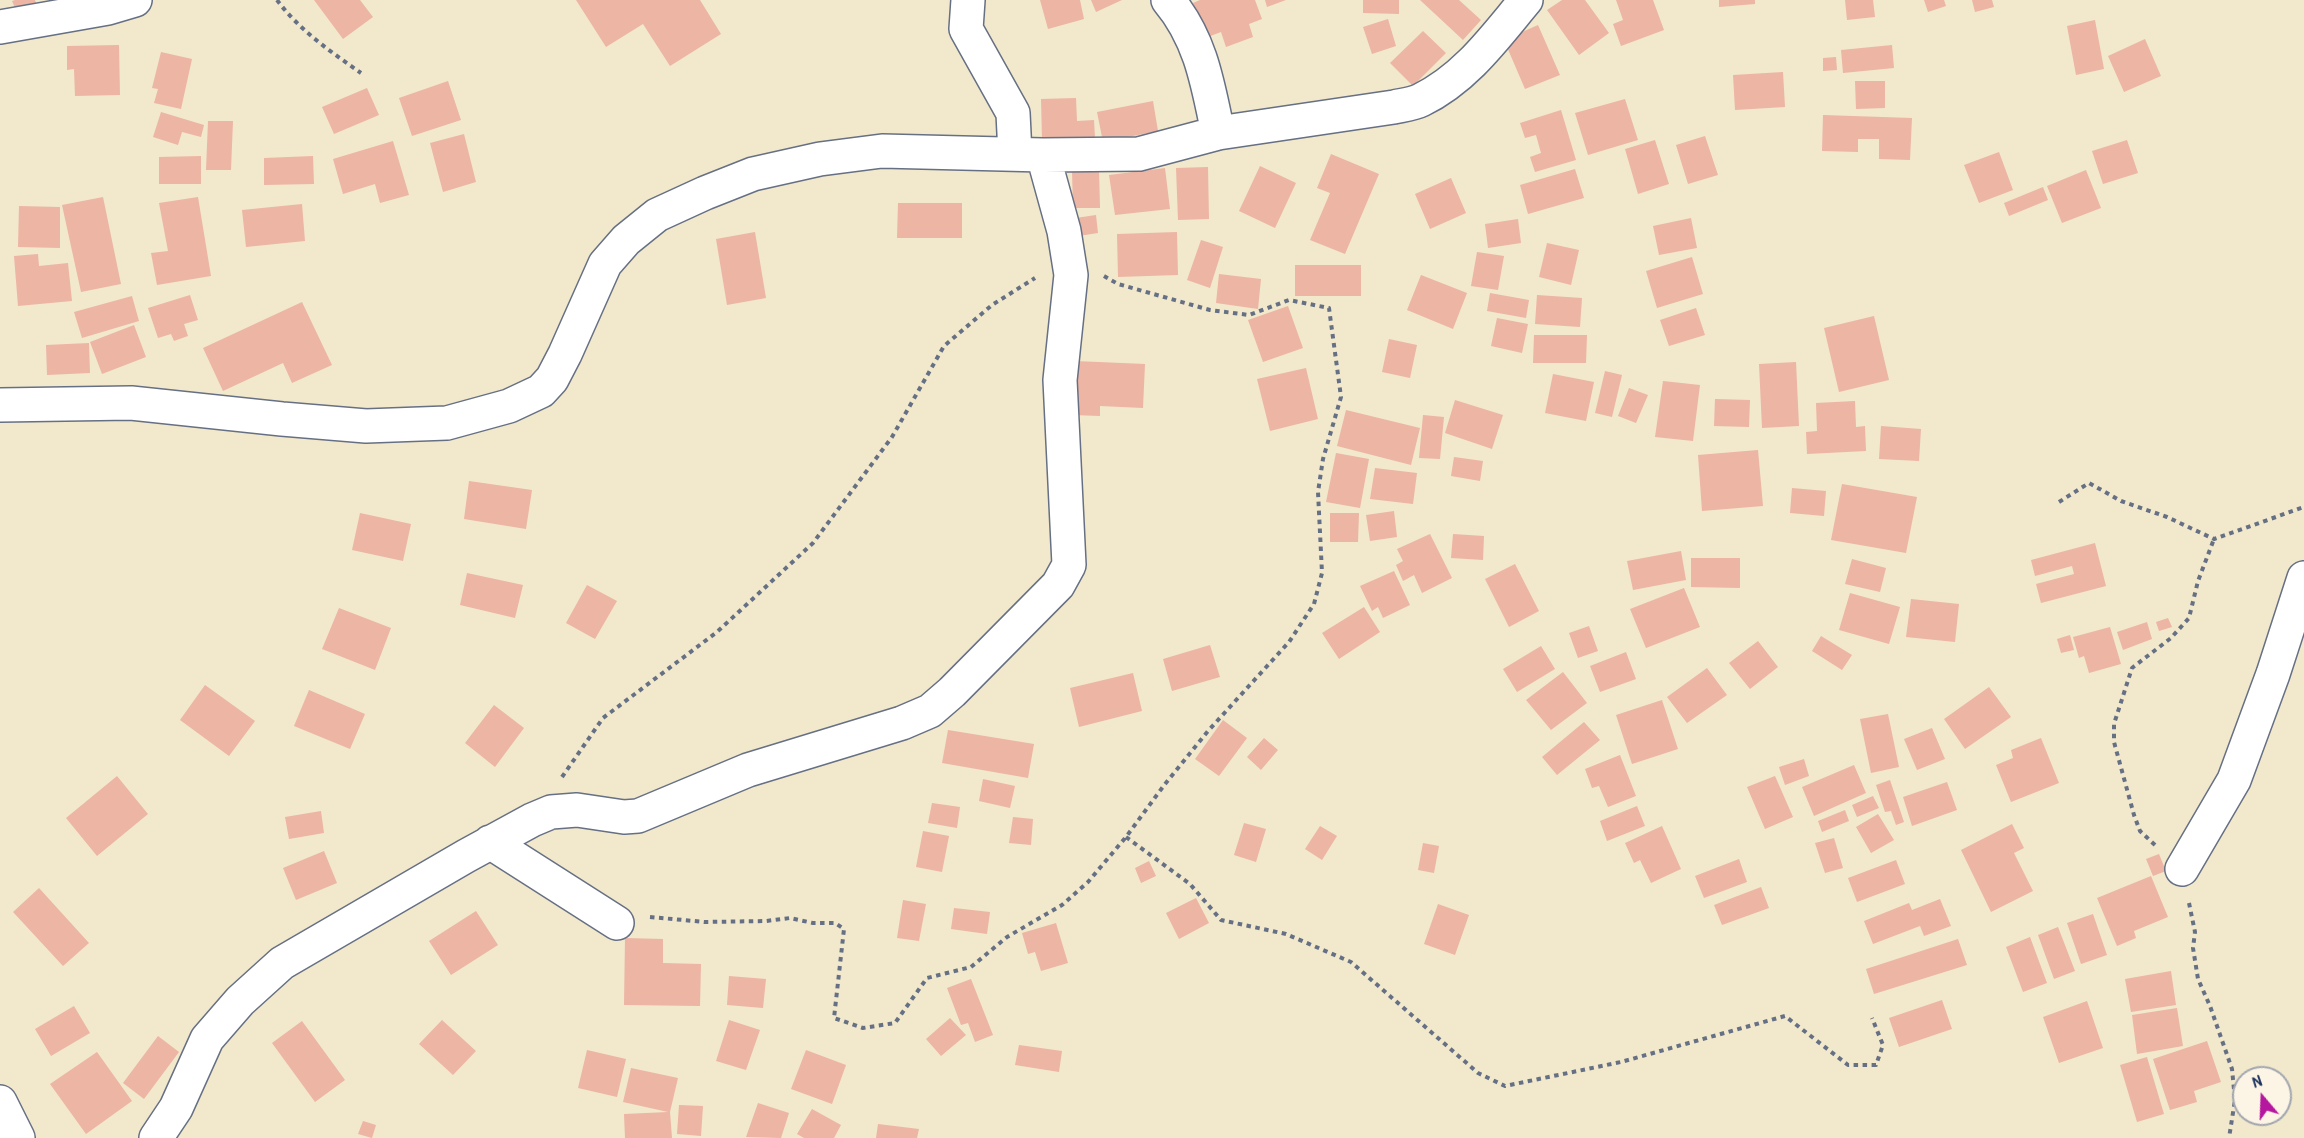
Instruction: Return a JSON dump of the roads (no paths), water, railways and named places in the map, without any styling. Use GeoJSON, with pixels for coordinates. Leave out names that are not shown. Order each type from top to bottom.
{"type":"FeatureCollection","features":[{"type":"Feature","properties":{"kind":"street"},"geometry":{"type":"LineString","coordinates":[[0,27],[108,8],[135,0]]}},
{"type":"Feature","properties":{"kind":"street"},"geometry":{"type":"LineString","coordinates":[[156,1138],[176,1108],[207,1039],[240,1001],[282,963],[490,842],[551,812],[577,810],[624,817],[638,816],[748,770],[902,723],[930,711],[960,684],[1058,585],[1069,565],[1060,380],[1071,275],[1070,257],[1013,112],[966,29],[968,0]]}},
{"type":"Feature","properties":{"kind":"street"},"geometry":{"type":"LineString","coordinates":[[1168,0],[1205,68],[1218,133]]}},
{"type":"Feature","properties":{"kind":"street"},"geometry":{"type":"LineString","coordinates":[[0,405],[131,403],[366,426],[447,423],[524,400],[546,385],[552,379],[565,354],[605,264],[626,240],[657,215],[753,174],[820,159],[882,151],[1139,154],[1218,133],[1394,107],[1419,101],[1438,91],[1475,62],[1526,0]]}},
{"type":"Feature","properties":{"kind":"street"},"geometry":{"type":"LineString","coordinates":[[2182,869],[2234,780],[2273,674],[2304,578]]}},
{"type":"Feature","properties":{"kind":"street"},"geometry":{"type":"LineString","coordinates":[[490,842],[617,924]]}},
{"type":"Feature","properties":{"kind":"street"},"geometry":{"type":"LineString","coordinates":[[0,1102],[18,1138]]}}]}
